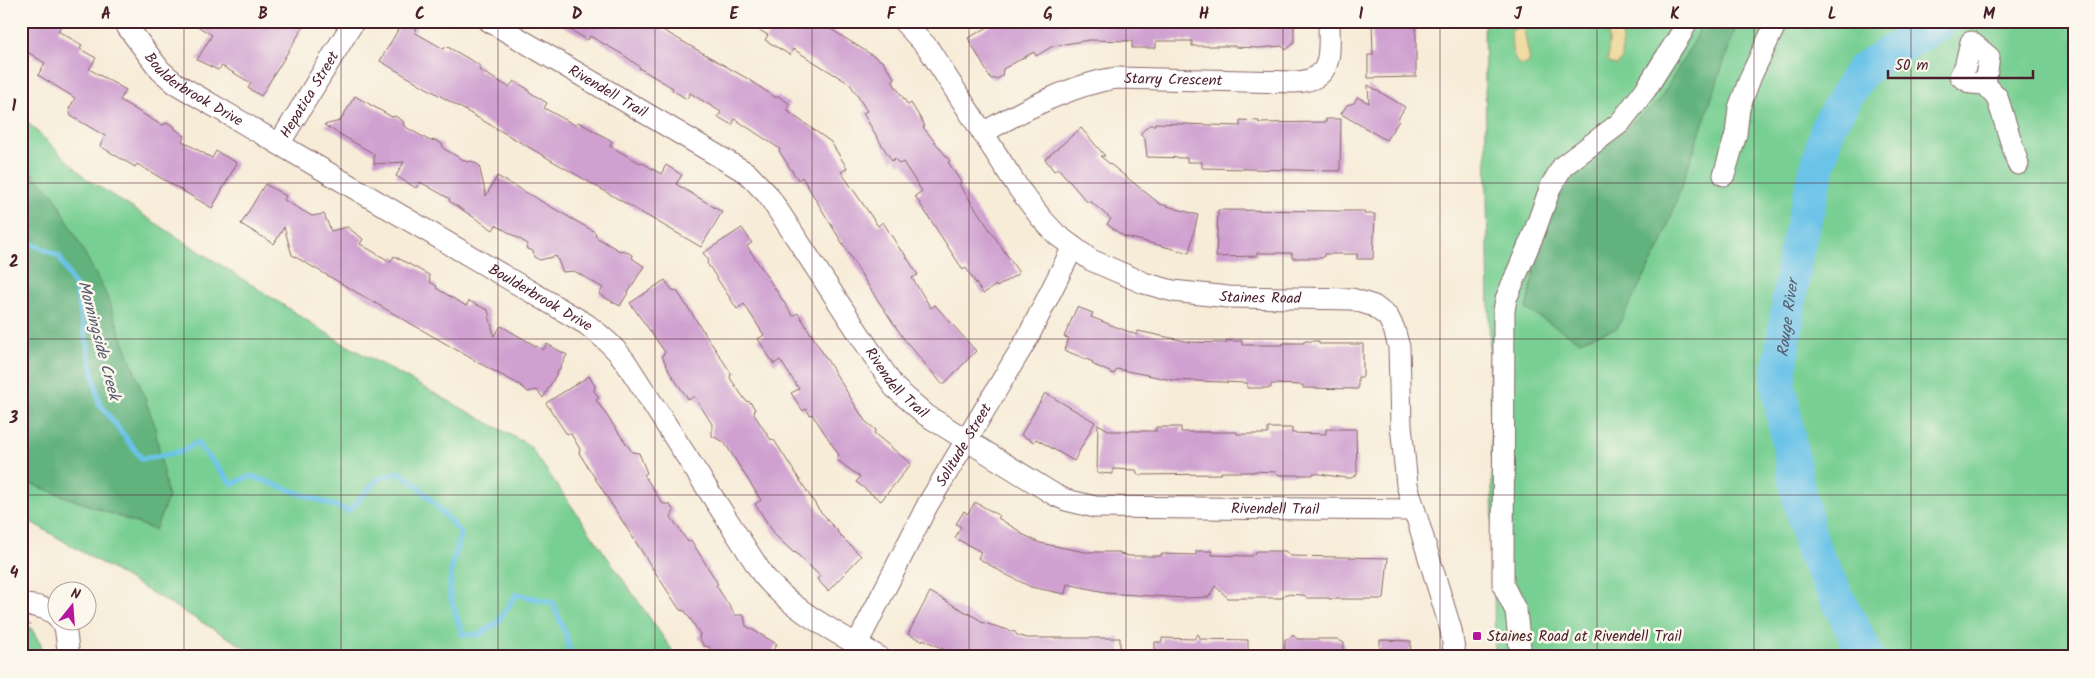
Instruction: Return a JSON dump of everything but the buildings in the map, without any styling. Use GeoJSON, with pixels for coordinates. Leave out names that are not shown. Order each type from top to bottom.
{"type":"FeatureCollection","features":[{"type":"Feature","properties":{"kind":"street","name":"Boulderbrook Drive"},"geometry":{"type":"LineString","coordinates":[[123,21],[160,70],[175,83],[586,324],[602,336],[625,361],[773,587],[806,614],[879,657]]}},
{"type":"Feature","properties":{"kind":"street","name":"Hepatica Street"},"geometry":{"type":"LineString","coordinates":[[279,144],[354,21]]}},
{"type":"Feature","properties":{"kind":"street","name":"Rivendell Trail"},"geometry":{"type":"LineString","coordinates":[[489,21],[747,173],[768,195],[894,387],[926,415],[1055,495],[1066,500],[1095,507],[1413,510]]}},
{"type":"Feature","properties":{"kind":"street","name":"Staines Road"},"geometry":{"type":"LineString","coordinates":[[903,21],[928,48],[1018,189],[1042,220],[1057,235],[1091,260],[1144,283],[1173,291],[1228,297],[1352,299],[1381,309],[1392,323],[1399,347],[1401,425],[1407,485],[1413,510],[1451,630],[1455,657]]}},
{"type":"Feature","properties":{"kind":"street","name":"Starry Crescent"},"geometry":{"type":"LineString","coordinates":[[983,133],[1011,116],[1100,80],[1117,78],[1294,82],[1313,80],[1320,76],[1326,68],[1329,21]]}},
{"type":"Feature","properties":{"kind":"street"},"geometry":{"type":"LineString","coordinates":[[1521,657],[1516,611],[1503,585],[1504,311],[1506,299],[1534,233],[1551,186],[1563,166],[1620,123],[1646,88],[1682,32],[1686,21]]}},
{"type":"Feature","properties":{"kind":"street"},"geometry":{"type":"LineString","coordinates":[[1724,175],[1736,134],[1740,108],[1751,76],[1777,21]]}},
{"type":"Feature","properties":{"kind":"street"},"geometry":{"type":"LineString","coordinates":[[1985,84],[1997,97],[2018,164]]}},
{"type":"Feature","properties":{"kind":"street","name":"Solitude Street"},"geometry":{"type":"LineString","coordinates":[[857,644],[928,504],[1027,339],[1073,247]]}},
{"type":"Feature","properties":{"kind":"street"},"geometry":{"type":"LineString","coordinates":[[21,605],[32,605],[48,610]]}},
{"type":"Feature","properties":{"kind":"street"},"geometry":{"type":"LineString","coordinates":[[66,630],[69,657]]}},
{"type":"Feature","properties":{"kind":"green space"},"geometry":{"type":"Polygon","coordinates":[[[1484,21],[2074,21],[2074,657],[1495,657],[1484,21]]]}},
{"type":"Feature","properties":{"kind":"green space"},"geometry":{"type":"Polygon","coordinates":[[[1702,21],[1738,21],[1662,243],[1617,328],[1579,341],[1526,309],[1551,200],[1611,140],[1659,101],[1697,36],[1702,21]]]}},
{"type":"Feature","properties":{"kind":"green space"},"geometry":{"type":"Polygon","coordinates":[[[21,116],[87,179],[339,341],[529,445],[677,657],[261,657],[21,516],[21,480],[155,530],[55,197],[21,161],[21,116]]]}},
{"type":"Feature","properties":{"kind":"green space"},"geometry":{"type":"Polygon","coordinates":[[[21,161],[55,197],[106,294],[154,423],[168,498],[155,530],[21,480],[21,161]]]}},
{"type":"Feature","properties":{"kind":"green space"},"geometry":{"type":"Polygon","coordinates":[[[21,628],[31,628],[41,645],[41,657],[21,657],[21,628]]]}},
{"type":"Feature","properties":{"kind":"sand"},"geometry":{"type":"Polygon","coordinates":[[[1607,21],[1622,21],[1622,58],[1617,65],[1608,61],[1609,40],[1607,21]]]}},
{"type":"Feature","properties":{"kind":"sand"},"geometry":{"type":"Polygon","coordinates":[[[1519,27],[1524,30],[1529,56],[1529,62],[1523,65],[1519,64],[1513,55],[1511,41],[1512,30],[1519,27]]]}},
{"type":"Feature","properties":{"kind":"waterway","name":"Rouge River"},"geometry":{"type":"LineString","coordinates":[[1867,657],[1813,550],[1796,482],[1778,383],[1795,257],[1828,126],[1862,70],[1942,21]]}},
{"type":"Feature","properties":{"kind":"waterway","name":"Morningside Creek"},"geometry":{"type":"LineString","coordinates":[[21,239],[59,256],[76,289],[99,403],[142,459],[183,451],[196,442],[232,484],[251,476],[349,511],[378,479],[399,472],[418,486],[461,533],[451,570],[450,595],[462,634],[479,635],[498,622],[516,594],[553,603],[566,635],[571,657]]}},
{"type":"Feature","properties":{"kind":"place","name":"Staines Road at Rivendell Trail"},"geometry":{"type":"Point","coordinates":[1477,636]}}]}
